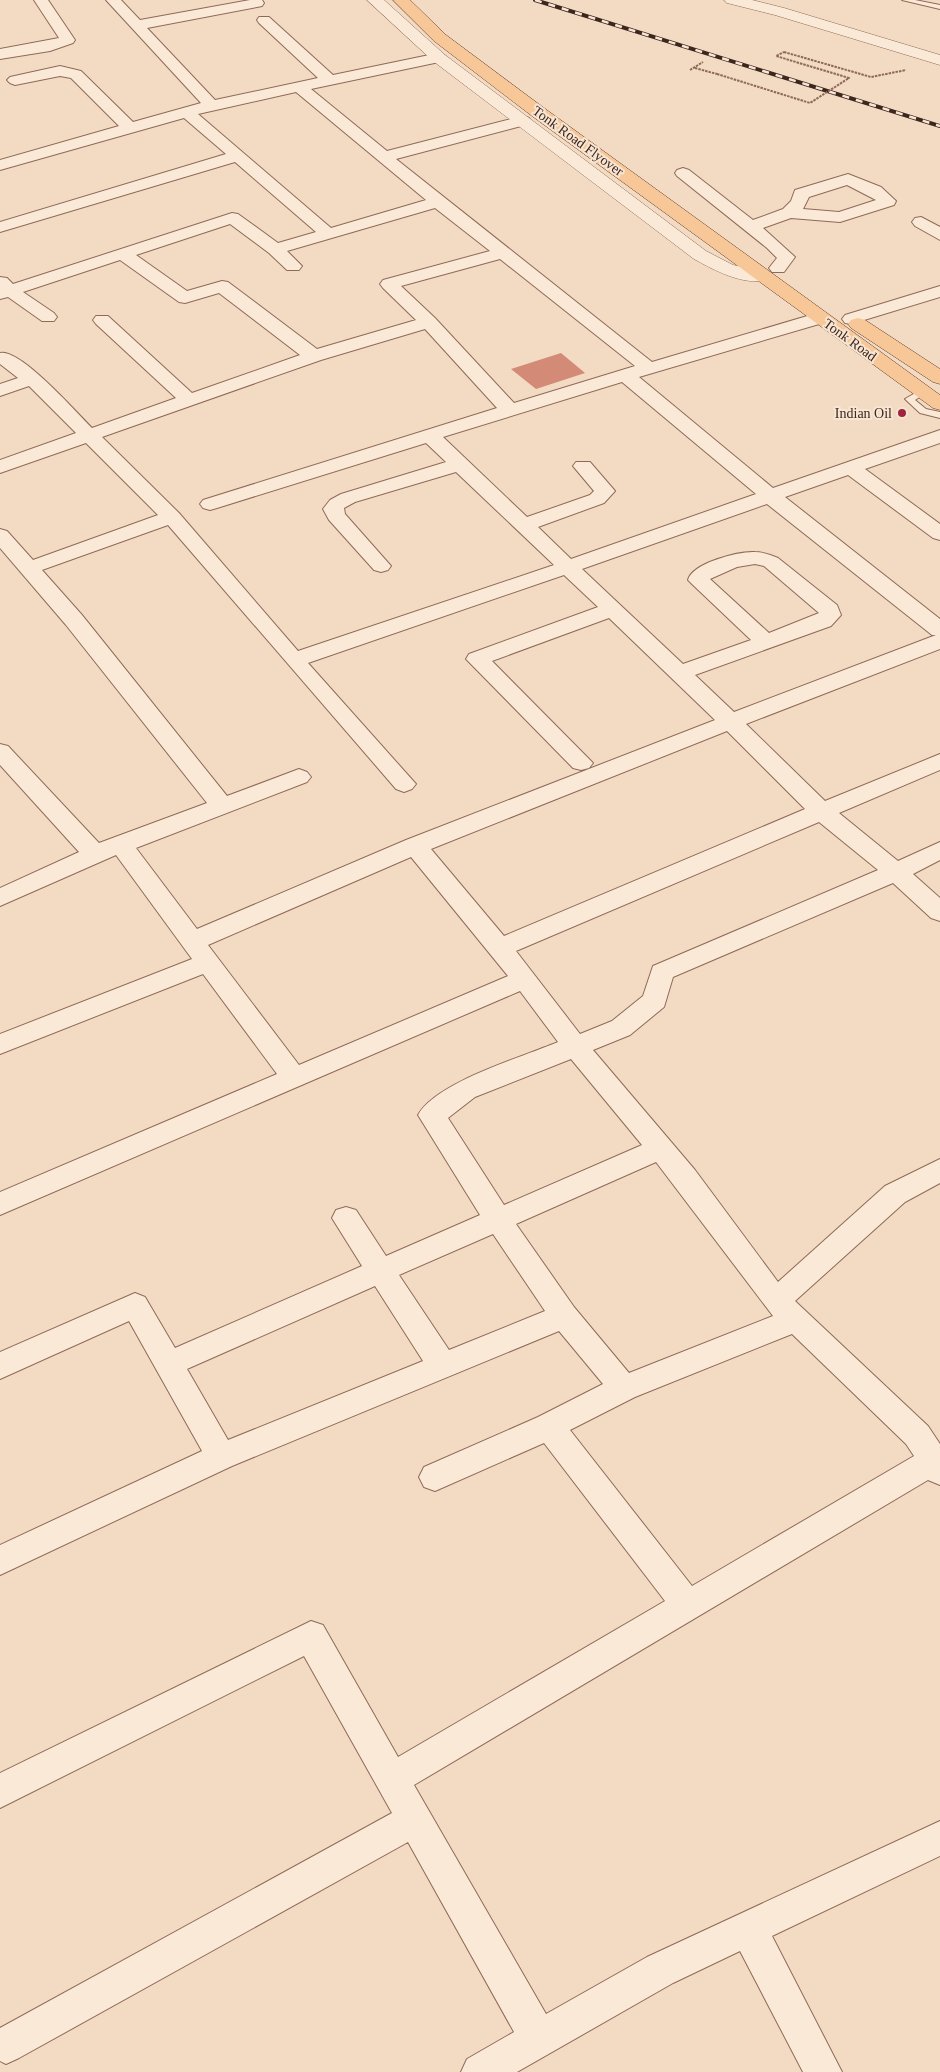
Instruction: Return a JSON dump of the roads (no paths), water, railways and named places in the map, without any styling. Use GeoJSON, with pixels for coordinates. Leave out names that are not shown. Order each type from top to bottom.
{"type":"FeatureCollection","features":[{"type":"Feature","properties":{"kind":"main road","name":"Tonk Road Flyover"},"geometry":{"type":"LineString","coordinates":[[401,0],[440,38],[761,276]]}},
{"type":"Feature","properties":{"kind":"main road"},"geometry":{"type":"LineString","coordinates":[[422,0],[490,55]]}},
{"type":"Feature","properties":{"kind":"main road"},"geometry":{"type":"LineString","coordinates":[[757,252],[778,268]]}},
{"type":"Feature","properties":{"kind":"main road","name":"Tonk Road"},"geometry":{"type":"LineString","coordinates":[[778,268],[940,378]]}},
{"type":"Feature","properties":{"kind":"main road","name":"Tonk Road"},"geometry":{"type":"LineString","coordinates":[[761,276],[940,404]]}},
{"type":"Feature","properties":{"kind":"street"},"geometry":{"type":"LineString","coordinates":[[41,0],[68,40],[80,53]]}},
{"type":"Feature","properties":{"kind":"street"},"geometry":{"type":"LineString","coordinates":[[113,0],[211,106]]}},
{"type":"Feature","properties":{"kind":"street"},"geometry":{"type":"LineString","coordinates":[[375,0],[439,58],[700,255],[728,270],[761,276]]}},
{"type":"Feature","properties":{"kind":"street"},"geometry":{"type":"LineString","coordinates":[[732,0],[779,11],[940,60]]}},
{"type":"Feature","properties":{"kind":"street"},"geometry":{"type":"LineString","coordinates":[[778,0],[940,47]]}},
{"type":"Feature","properties":{"kind":"street"},"geometry":{"type":"LineString","coordinates":[[137,26],[257,3]]}},
{"type":"Feature","properties":{"kind":"street"},"geometry":{"type":"LineString","coordinates":[[264,20],[330,81]]}},
{"type":"Feature","properties":{"kind":"street"},"geometry":{"type":"LineString","coordinates":[[0,54],[50,46],[68,40]]}},
{"type":"Feature","properties":{"kind":"street"},"geometry":{"type":"LineString","coordinates":[[0,165],[211,106],[439,58]]}},
{"type":"Feature","properties":{"kind":"street"},"geometry":{"type":"LineString","coordinates":[[15,80],[60,71],[76,74],[130,128]]}},
{"type":"Feature","properties":{"kind":"street"},"geometry":{"type":"LineString","coordinates":[[299,87],[438,202],[649,368]]}},
{"type":"Feature","properties":{"kind":"street"},"geometry":{"type":"LineString","coordinates":[[187,112],[327,233]]}},
{"type":"Feature","properties":{"kind":"street"},"geometry":{"type":"LineString","coordinates":[[384,157],[523,121]]}},
{"type":"Feature","properties":{"kind":"street"},"geometry":{"type":"LineString","coordinates":[[0,227],[236,156]]}},
{"type":"Feature","properties":{"kind":"street"},"geometry":{"type":"LineString","coordinates":[[683,173],[751,226],[786,257],[778,268]]}},
{"type":"Feature","properties":{"kind":"street"},"geometry":{"type":"LineString","coordinates":[[751,226],[790,213],[840,217],[888,201],[875,191],[848,179],[801,194],[801,200],[790,213]]}},
{"type":"Feature","properties":{"kind":"street"},"geometry":{"type":"LineString","coordinates":[[275,249],[438,202]]}},
{"type":"Feature","properties":{"kind":"street"},"geometry":{"type":"LineString","coordinates":[[3,289],[123,254],[232,218],[275,249],[293,266]]}},
{"type":"Feature","properties":{"kind":"street"},"geometry":{"type":"LineString","coordinates":[[921,222],[940,235]]}},
{"type":"Feature","properties":{"kind":"street"},"geometry":{"type":"LineString","coordinates":[[503,253],[390,284],[429,322],[510,410]]}},
{"type":"Feature","properties":{"kind":"street"},"geometry":{"type":"LineString","coordinates":[[123,254],[185,298],[222,286],[314,356]]}},
{"type":"Feature","properties":{"kind":"street"},"geometry":{"type":"LineString","coordinates":[[3,289],[48,316]]}},
{"type":"Feature","properties":{"kind":"street"},"geometry":{"type":"LineString","coordinates":[[851,319],[940,291]]}},
{"type":"Feature","properties":{"kind":"street"},"geometry":{"type":"LineString","coordinates":[[210,504],[510,410],[820,318]]}},
{"type":"Feature","properties":{"kind":"street"},"geometry":{"type":"LineString","coordinates":[[102,320],[189,400]]}},
{"type":"Feature","properties":{"kind":"street"},"geometry":{"type":"LineString","coordinates":[[0,467],[314,356],[429,322]]}},
{"type":"Feature","properties":{"kind":"street"},"geometry":{"type":"LineString","coordinates":[[4,358],[32,379],[172,517],[294,660],[404,784]]}},
{"type":"Feature","properties":{"kind":"street"},"geometry":{"type":"LineString","coordinates":[[625,375],[769,495],[940,630]]}},
{"type":"Feature","properties":{"kind":"street"},"geometry":{"type":"LineString","coordinates":[[0,390],[32,379]]}},
{"type":"Feature","properties":{"kind":"street"},"geometry":{"type":"LineString","coordinates":[[429,435],[730,721],[821,812],[896,872],[940,912]]}},
{"type":"Feature","properties":{"kind":"street"},"geometry":{"type":"LineString","coordinates":[[294,660],[568,567],[850,466],[940,436]]}},
{"type":"Feature","properties":{"kind":"street"},"geometry":{"type":"LineString","coordinates":[[381,566],[336,516],[333,509],[337,504],[348,498],[460,464]]}},
{"type":"Feature","properties":{"kind":"street"},"geometry":{"type":"LineString","coordinates":[[524,525],[597,499],[605,491],[583,466]]}},
{"type":"Feature","properties":{"kind":"street"},"geometry":{"type":"LineString","coordinates":[[850,466],[940,534]]}},
{"type":"Feature","properties":{"kind":"street"},"geometry":{"type":"LineString","coordinates":[[29,568],[172,517]]}},
{"type":"Feature","properties":{"kind":"street"},"geometry":{"type":"LineString","coordinates":[[0,535],[74,620],[222,806]]}},
{"type":"Feature","properties":{"kind":"street"},"geometry":{"type":"LineString","coordinates":[[679,673],[766,642],[823,621],[830,614],[829,610],[763,558],[750,557],[700,576],[699,580],[766,642]]}},
{"type":"Feature","properties":{"kind":"street"},"geometry":{"type":"LineString","coordinates":[[581,763],[476,659],[612,609]]}},
{"type":"Feature","properties":{"kind":"street"},"geometry":{"type":"LineString","coordinates":[[191,942],[415,846],[730,721],[940,641]]}},
{"type":"Feature","properties":{"kind":"street"},"geometry":{"type":"LineString","coordinates":[[0,750],[95,854]]}},
{"type":"Feature","properties":{"kind":"street"},"geometry":{"type":"LineString","coordinates":[[499,948],[940,761]]}},
{"type":"Feature","properties":{"kind":"street"},"geometry":{"type":"LineString","coordinates":[[0,898],[95,854],[300,777]]}},
{"type":"Feature","properties":{"kind":"street"},"geometry":{"type":"LineString","coordinates":[[120,844],[191,942],[294,1078]]}},
{"type":"Feature","properties":{"kind":"street"},"geometry":{"type":"LineString","coordinates":[[392,1779],[687,1606],[937,1466],[916,1435],[786,1310],[660,1148],[576,1047],[525,979],[415,846]]}},
{"type":"Feature","properties":{"kind":"street"},"geometry":{"type":"LineString","coordinates":[[624,1388],[564,1316],[497,1218],[432,1115],[466,1090],[621,1028],[655,1000],[662,972],[896,872],[940,850]]}},
{"type":"Feature","properties":{"kind":"street"},"geometry":{"type":"LineString","coordinates":[[0,1044],[207,963]]}},
{"type":"Feature","properties":{"kind":"street"},"geometry":{"type":"LineString","coordinates":[[0,1204],[525,979]]}},
{"type":"Feature","properties":{"kind":"street"},"geometry":{"type":"LineString","coordinates":[[170,1362],[660,1148]]}},
{"type":"Feature","properties":{"kind":"street"},"geometry":{"type":"LineString","coordinates":[[435,1478],[549,1426],[786,1310],[895,1194],[940,1170]]}},
{"type":"Feature","properties":{"kind":"street"},"geometry":{"type":"LineString","coordinates":[[346,1218],[443,1366]]}},
{"type":"Feature","properties":{"kind":"street"},"geometry":{"type":"LineString","coordinates":[[0,1366],[135,1305],[170,1362],[221,1456]]}},
{"type":"Feature","properties":{"kind":"street"},"geometry":{"type":"LineString","coordinates":[[0,1561],[221,1456],[564,1316]]}},
{"type":"Feature","properties":{"kind":"street"},"geometry":{"type":"LineString","coordinates":[[549,1426],[687,1606]]}},
{"type":"Feature","properties":{"kind":"street"},"geometry":{"type":"LineString","coordinates":[[0,1791],[311,1636],[539,2039]]}},
{"type":"Feature","properties":{"kind":"street"},"geometry":{"type":"LineString","coordinates":[[6,2045],[415,1819]]}},
{"type":"Feature","properties":{"kind":"street"},"geometry":{"type":"LineString","coordinates":[[480,2072],[660,1970],[940,1838]]}},
{"type":"Feature","properties":{"kind":"street"},"geometry":{"type":"LineString","coordinates":[[748,1929],[824,2072]]}},
{"type":"Feature","properties":{"kind":"lane"},"geometry":{"type":"LineString","coordinates":[[905,0],[940,7]]}},
{"type":"Feature","properties":{"kind":"lane"},"geometry":{"type":"LineString","coordinates":[[922,392],[910,399],[917,408],[932,415],[940,415]]}},
{"type":"Feature","properties":{"kind":"railway"},"geometry":{"type":"LineString","coordinates":[[535,0],[940,126]]}},
{"type":"Feature","properties":{"kind":"place","name":"Indian Oil"},"geometry":{"type":"Point","coordinates":[902,413]}}]}
